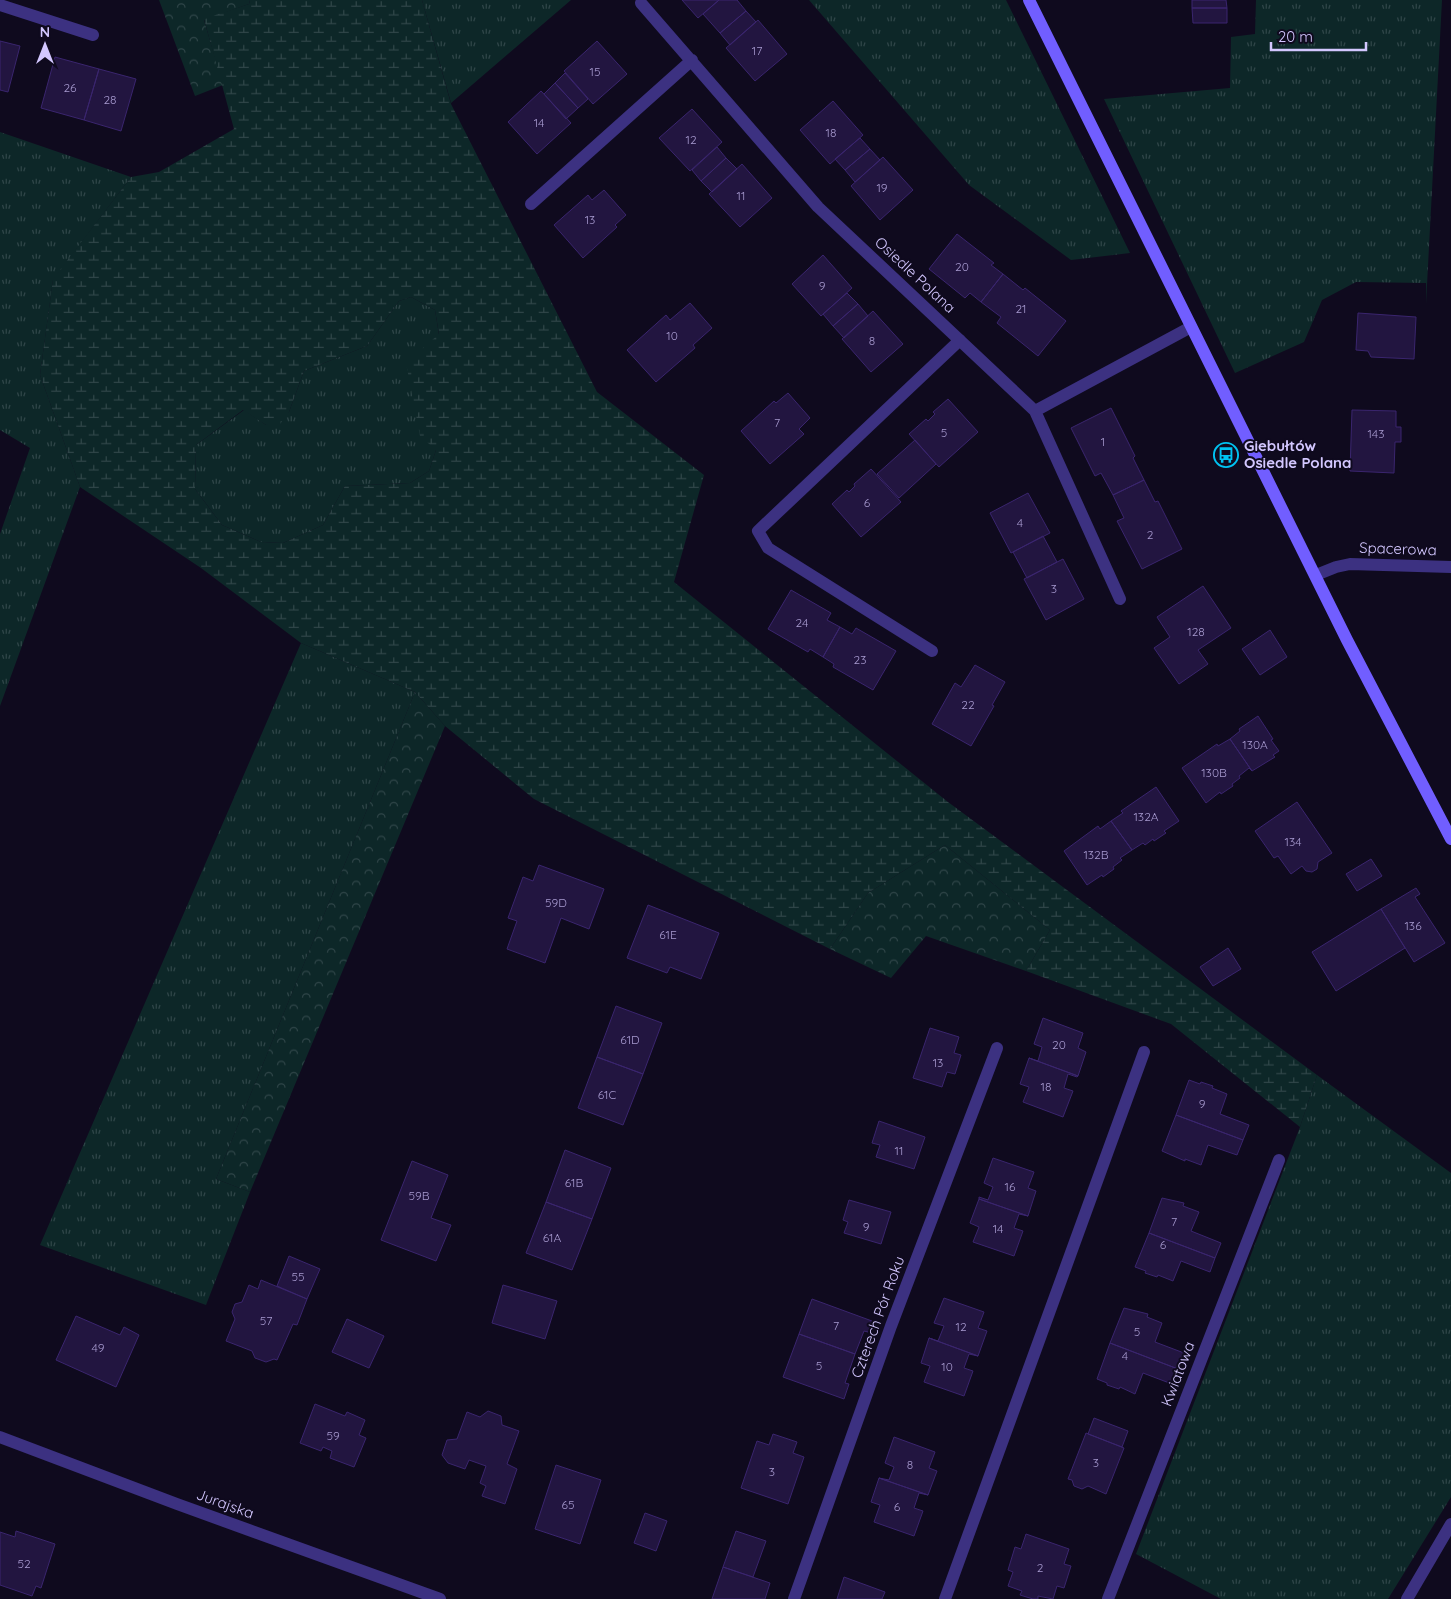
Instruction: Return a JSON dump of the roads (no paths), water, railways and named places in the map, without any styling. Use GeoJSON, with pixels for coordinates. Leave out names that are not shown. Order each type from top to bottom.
{"type":"FeatureCollection","features":[{"type":"Feature","properties":{"kind":"street"},"geometry":{"type":"LineString","coordinates":[[1029,0],[1347,640],[1451,839]]}},
{"type":"Feature","properties":{"kind":"street","name":"Osiedle Polana"},"geometry":{"type":"LineString","coordinates":[[641,3],[818,207],[1035,411],[1120,599]]}},
{"type":"Feature","properties":{"kind":"street"},"geometry":{"type":"LineString","coordinates":[[0,5],[93,35]]}},
{"type":"Feature","properties":{"kind":"street"},"geometry":{"type":"LineString","coordinates":[[531,204],[692,60]]}},
{"type":"Feature","properties":{"kind":"street"},"geometry":{"type":"LineString","coordinates":[[1035,411],[1191,327]]}},
{"type":"Feature","properties":{"kind":"street"},"geometry":{"type":"LineString","coordinates":[[932,651],[768,548],[758,531],[960,340]]}},
{"type":"Feature","properties":{"kind":"street","name":"Spacerowa"},"geometry":{"type":"LineString","coordinates":[[1316,575],[1350,564],[1451,567]]}},
{"type":"Feature","properties":{"kind":"street","name":"Czterech Pór Roku"},"geometry":{"type":"LineString","coordinates":[[794,1599],[891,1326],[997,1048]]}},
{"type":"Feature","properties":{"kind":"street"},"geometry":{"type":"LineString","coordinates":[[945,1599],[1144,1052]]}},
{"type":"Feature","properties":{"kind":"street","name":"Kwiatowa"},"geometry":{"type":"LineString","coordinates":[[1108,1599],[1279,1160]]}},
{"type":"Feature","properties":{"kind":"street","name":"Jurajska"},"geometry":{"type":"LineString","coordinates":[[0,1437],[177,1504],[440,1599]]}},
{"type":"Feature","properties":{"kind":"street"},"geometry":{"type":"LineString","coordinates":[[1407,1599],[1451,1524]]}},
{"type":"Feature","properties":{"kind":"place","name":"Giebułtów Osiedle Polana"},"geometry":{"type":"Point","coordinates":[1226,455]}}]}
